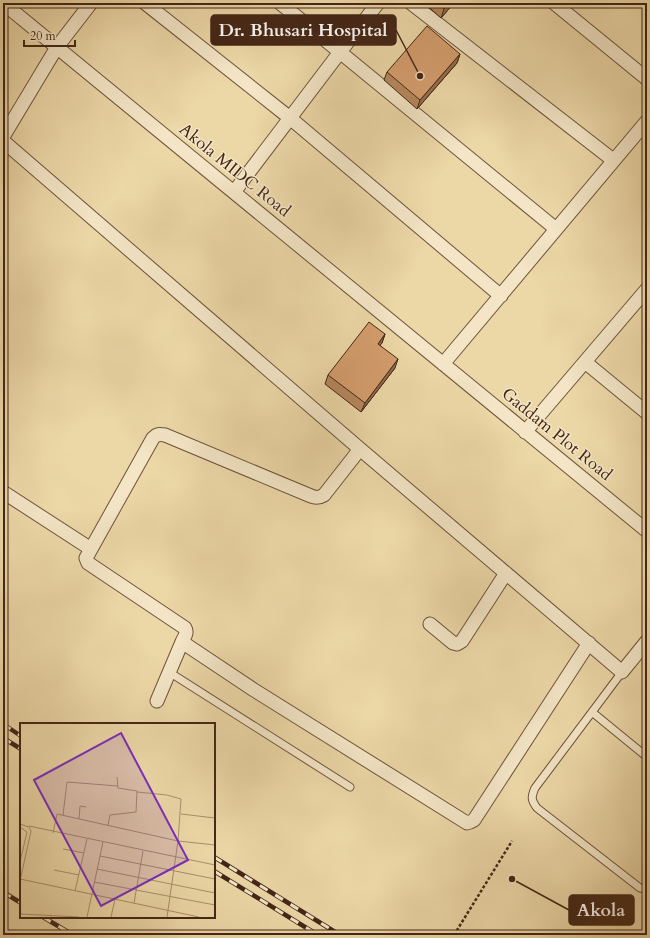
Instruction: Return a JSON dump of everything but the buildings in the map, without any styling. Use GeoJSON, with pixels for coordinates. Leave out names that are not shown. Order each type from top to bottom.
{"type":"FeatureCollection","features":[{"type":"Feature","properties":{"kind":"street","name":"Akola MIDC Road"},"geometry":{"type":"LineString","coordinates":[[3,3],[444,364]]}},
{"type":"Feature","properties":{"kind":"street"},"geometry":{"type":"LineString","coordinates":[[3,137],[57,47],[91,3]]}},
{"type":"Feature","properties":{"kind":"street"},"geometry":{"type":"LineString","coordinates":[[145,3],[290,118],[500,296]]}},
{"type":"Feature","properties":{"kind":"street"},"geometry":{"type":"LineString","coordinates":[[280,3],[556,229]]}},
{"type":"Feature","properties":{"kind":"street"},"geometry":{"type":"LineString","coordinates":[[234,192],[378,3]]}},
{"type":"Feature","properties":{"kind":"street"},"geometry":{"type":"LineString","coordinates":[[411,3],[614,160]]}},
{"type":"Feature","properties":{"kind":"street"},"geometry":{"type":"LineString","coordinates":[[554,3],[647,79]]}},
{"type":"Feature","properties":{"kind":"street"},"geometry":{"type":"LineString","coordinates":[[444,364],[647,120]]}},
{"type":"Feature","properties":{"kind":"street"},"geometry":{"type":"LineString","coordinates":[[3,141],[360,449],[622,672],[647,641]]}},
{"type":"Feature","properties":{"kind":"street"},"geometry":{"type":"LineString","coordinates":[[525,432],[647,289]]}},
{"type":"Feature","properties":{"kind":"street"},"geometry":{"type":"LineString","coordinates":[[585,362],[647,413]]}},
{"type":"Feature","properties":{"kind":"street","name":"Gaddam Plot Road"},"geometry":{"type":"LineString","coordinates":[[444,364],[647,531]]}},
{"type":"Feature","properties":{"kind":"street"},"geometry":{"type":"LineString","coordinates":[[157,701],[186,630],[88,563],[86,558],[153,438],[160,434],[165,435],[316,498],[320,498],[324,495],[360,449]]}},
{"type":"Feature","properties":{"kind":"street"},"geometry":{"type":"LineString","coordinates":[[3,492],[91,549]]}},
{"type":"Feature","properties":{"kind":"street"},"geometry":{"type":"LineString","coordinates":[[430,624],[453,643],[457,644],[462,641],[506,573]]}},
{"type":"Feature","properties":{"kind":"street"},"geometry":{"type":"LineString","coordinates":[[182,642],[261,694],[467,823],[474,820],[589,643]]}},
{"type":"Feature","properties":{"kind":"lane"},"geometry":{"type":"LineString","coordinates":[[170,672],[350,787]]}},
{"type":"Feature","properties":{"kind":"lane"},"geometry":{"type":"LineString","coordinates":[[622,672],[535,788],[532,795],[533,802],[537,808],[640,888],[647,890]]}},
{"type":"Feature","properties":{"kind":"lane"},"geometry":{"type":"LineString","coordinates":[[592,712],[647,757]]}},
{"type":"Feature","properties":{"kind":"path"},"geometry":{"type":"LineString","coordinates":[[454,935],[512,841]]}},
{"type":"Feature","properties":{"kind":"railway"},"geometry":{"type":"LineString","coordinates":[[3,724],[20,735]]}},
{"type":"Feature","properties":{"kind":"railway"},"geometry":{"type":"LineString","coordinates":[[3,738],[20,748]]}},
{"type":"Feature","properties":{"kind":"railway"},"geometry":{"type":"LineString","coordinates":[[215,858],[340,935]]}},
{"type":"Feature","properties":{"kind":"railway"},"geometry":{"type":"LineString","coordinates":[[215,872],[318,935]]}},
{"type":"Feature","properties":{"kind":"railway"},"geometry":{"type":"LineString","coordinates":[[3,892],[20,902]]}},
{"type":"Feature","properties":{"kind":"railway"},"geometry":{"type":"LineString","coordinates":[[45,918],[73,935]]}},
{"type":"Feature","properties":{"kind":"place","name":"Dr. Bhusari Hospital"},"geometry":{"type":"Point","coordinates":[420,76]}},
{"type":"Feature","properties":{"kind":"place","name":"Akola"},"geometry":{"type":"Point","coordinates":[512,879]}}]}
